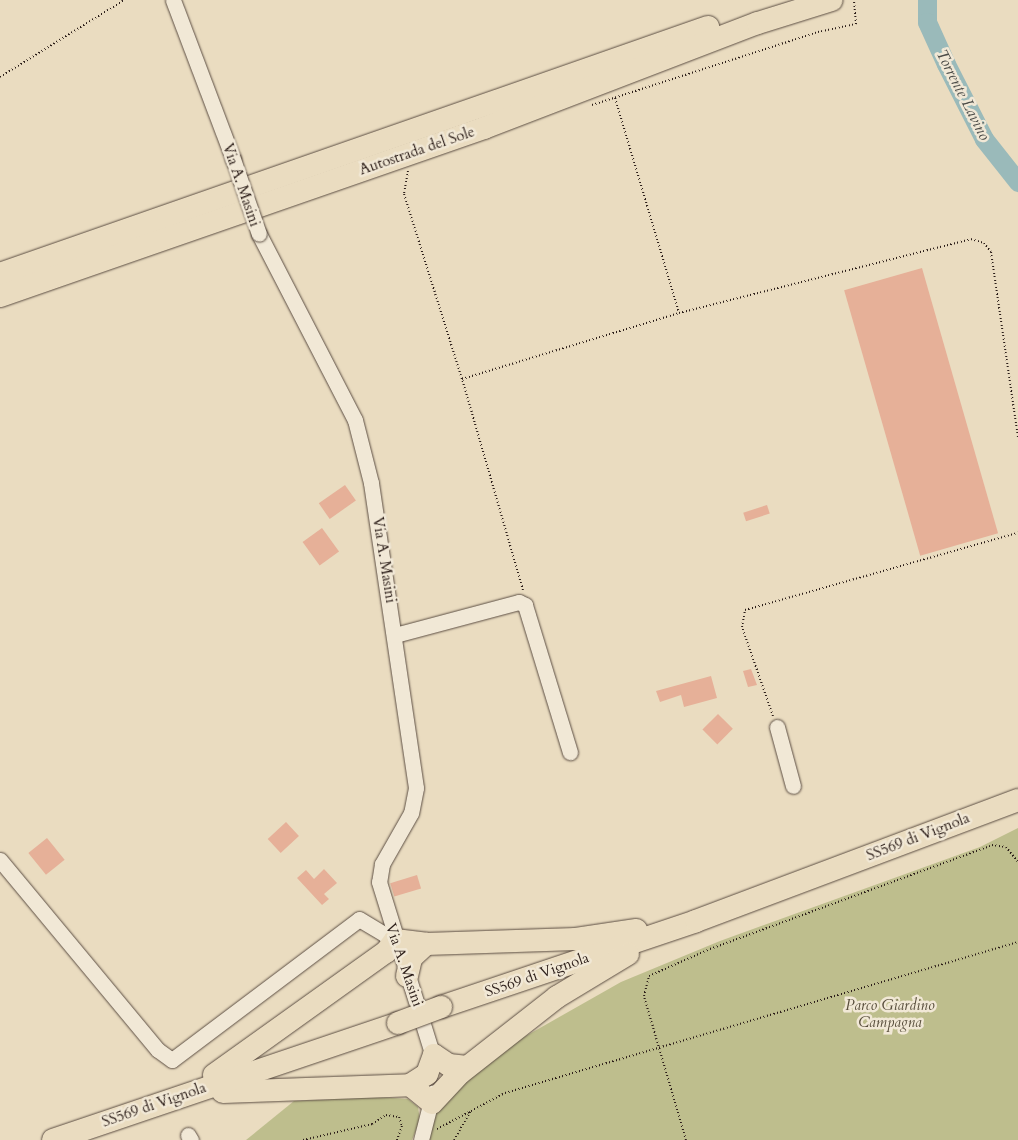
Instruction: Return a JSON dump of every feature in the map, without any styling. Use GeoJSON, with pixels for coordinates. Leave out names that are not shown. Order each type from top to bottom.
{"type":"FeatureCollection","features":[{"type":"Feature","properties":{"kind":"highway","name":"Autostrada del Sole"},"geometry":{"type":"LineString","coordinates":[[0,274],[784,0]]}},
{"type":"Feature","properties":{"kind":"highway","name":"Autostrada del Sole"},"geometry":{"type":"LineString","coordinates":[[0,296],[484,128],[758,23],[832,0]]}},
{"type":"Feature","properties":{"kind":"highway","name":"SS569 di Vignola"},"geometry":{"type":"LineString","coordinates":[[52,1140],[696,921],[1018,800]]}},
{"type":"Feature","properties":{"kind":"highway"},"geometry":{"type":"LineString","coordinates":[[177,1097],[238,1060],[373,961],[394,937],[426,944],[576,939],[696,921]]}},
{"type":"Feature","properties":{"kind":"highway"},"geometry":{"type":"LineString","coordinates":[[410,1085],[432,1104],[467,1067],[557,996],[696,921]]}},
{"type":"Feature","properties":{"kind":"highway"},"geometry":{"type":"LineString","coordinates":[[407,976],[411,958],[426,944]]}},
{"type":"Feature","properties":{"kind":"highway"},"geometry":{"type":"LineString","coordinates":[[373,961],[396,964],[407,976]]}},
{"type":"Feature","properties":{"kind":"highway"},"geometry":{"type":"LineString","coordinates":[[177,1097],[251,1089],[410,1085],[427,1074],[434,1055],[449,1065],[467,1067]]}},
{"type":"Feature","properties":{"kind":"street","name":"Via A. Masini"},"geometry":{"type":"LineString","coordinates":[[173,0],[259,234],[355,420],[371,483],[396,635],[416,788],[411,813],[382,864],[379,882],[394,937],[434,1055],[432,1104],[422,1137]]}},
{"type":"Feature","properties":{"kind":"street"},"geometry":{"type":"LineString","coordinates":[[396,635],[519,602],[530,613],[570,752]]}},
{"type":"Feature","properties":{"kind":"street"},"geometry":{"type":"LineString","coordinates":[[777,727],[793,786]]}},
{"type":"Feature","properties":{"kind":"street"},"geometry":{"type":"LineString","coordinates":[[0,860],[158,1050],[172,1060],[359,919],[384,934],[394,937]]}},
{"type":"Feature","properties":{"kind":"path"},"geometry":{"type":"LineString","coordinates":[[0,77],[124,0]]}},
{"type":"Feature","properties":{"kind":"path"},"geometry":{"type":"LineString","coordinates":[[590,106],[856,24],[854,0]]}},
{"type":"Feature","properties":{"kind":"path"},"geometry":{"type":"LineString","coordinates":[[614,98],[679,313]]}},
{"type":"Feature","properties":{"kind":"path"},"geometry":{"type":"LineString","coordinates":[[409,168],[403,180],[404,194],[462,379],[524,590],[519,602]]}},
{"type":"Feature","properties":{"kind":"path"},"geometry":{"type":"LineString","coordinates":[[462,379],[679,313],[933,246],[971,239],[984,243],[992,261],[1018,437]]}},
{"type":"Feature","properties":{"kind":"path"},"geometry":{"type":"LineString","coordinates":[[777,727],[742,628],[745,610],[1018,533]]}},
{"type":"Feature","properties":{"kind":"path"},"geometry":{"type":"LineString","coordinates":[[686,1140],[644,996],[647,978],[653,974],[992,845],[1006,847],[1018,862]]}},
{"type":"Feature","properties":{"kind":"path"},"geometry":{"type":"LineString","coordinates":[[422,1137],[472,1109],[506,1093],[1018,942]]}},
{"type":"Feature","properties":{"kind":"path"},"geometry":{"type":"LineString","coordinates":[[454,1140],[472,1109]]}},
{"type":"Feature","properties":{"kind":"path"},"geometry":{"type":"LineString","coordinates":[[303,1140],[372,1124],[386,1115],[399,1117],[402,1126],[396,1140]]}},
{"type":"Feature","properties":{"kind":"green space","name":"Parco Giardino Campagna"},"geometry":{"type":"Polygon","coordinates":[[[1018,828],[1018,1140],[417,1140],[428,1106],[517,1041],[621,982],[720,941],[980,847],[1018,828]]]}},
{"type":"Feature","properties":{"kind":"green space"},"geometry":{"type":"Polygon","coordinates":[[[379,1097],[408,1099],[418,1107],[420,1120],[412,1140],[246,1140],[294,1101],[379,1097]]]}},
{"type":"Feature","properties":{"kind":"building"},"geometry":{"type":"Polygon","coordinates":[[[922,268],[998,533],[920,556],[844,290],[922,268]]]}},
{"type":"Feature","properties":{"kind":"building"},"geometry":{"type":"Polygon","coordinates":[[[345,485],[356,501],[330,519],[319,503],[345,485]]]}},
{"type":"Feature","properties":{"kind":"building"},"geometry":{"type":"Polygon","coordinates":[[[767,505],[770,514],[746,521],[743,513],[767,505]]]}},
{"type":"Feature","properties":{"kind":"building"},"geometry":{"type":"Polygon","coordinates":[[[322,528],[339,551],[320,566],[303,542],[322,528]]]}},
{"type":"Feature","properties":{"kind":"building"},"geometry":{"type":"Polygon","coordinates":[[[751,669],[757,685],[748,687],[743,671],[751,669]]]}},
{"type":"Feature","properties":{"kind":"building"},"geometry":{"type":"Polygon","coordinates":[[[711,676],[717,698],[684,707],[681,695],[660,702],[656,691],[711,676]]]}},
{"type":"Feature","properties":{"kind":"building"},"geometry":{"type":"Polygon","coordinates":[[[718,714],[733,729],[717,744],[702,730],[718,714]]]}},
{"type":"Feature","properties":{"kind":"building"},"geometry":{"type":"Polygon","coordinates":[[[286,822],[299,836],[281,853],[268,839],[286,822]]]}},
{"type":"Feature","properties":{"kind":"building"},"geometry":{"type":"Polygon","coordinates":[[[47,838],[65,860],[46,875],[28,853],[47,838]]]}},
{"type":"Feature","properties":{"kind":"building"},"geometry":{"type":"Polygon","coordinates":[[[324,869],[337,883],[324,894],[329,899],[322,905],[297,878],[306,870],[314,879],[324,869]]]}},
{"type":"Feature","properties":{"kind":"building"},"geometry":{"type":"Polygon","coordinates":[[[417,875],[421,888],[394,897],[390,883],[417,875]]]}},
{"type":"Feature","properties":{"kind":"waterway","name":"Torrente Lavino"},"geometry":{"type":"LineString","coordinates":[[927,0],[927,22],[946,64],[984,139],[1018,182]]}}]}
